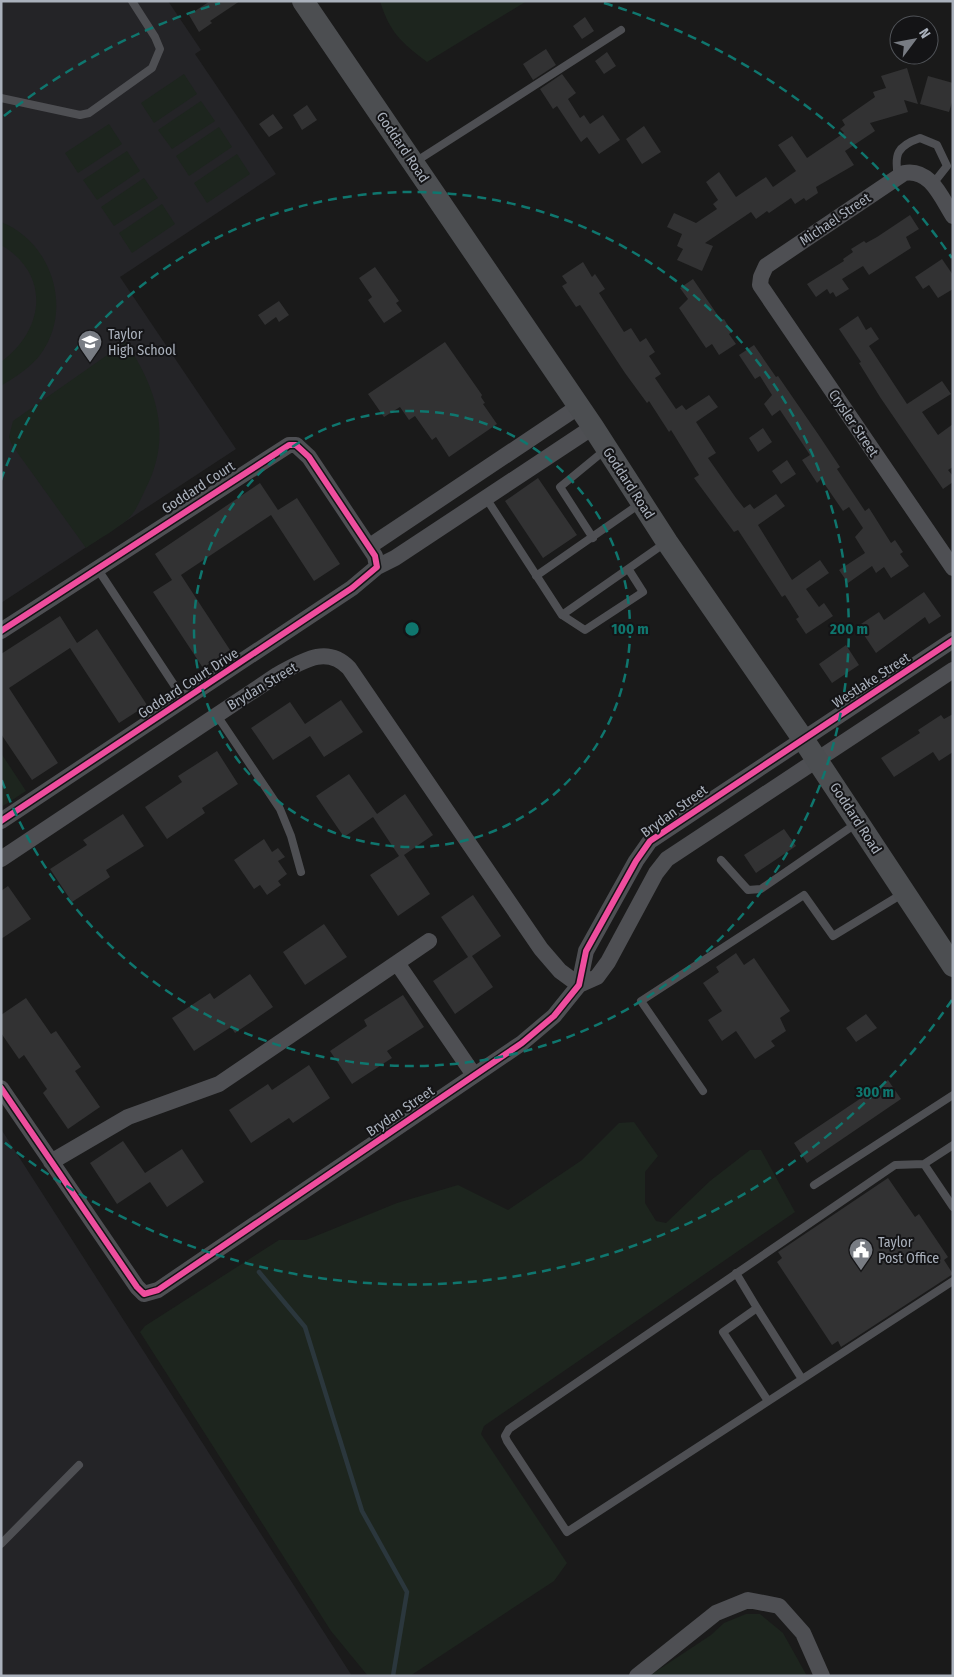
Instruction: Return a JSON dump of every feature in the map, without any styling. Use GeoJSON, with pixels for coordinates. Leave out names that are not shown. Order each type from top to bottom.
{"type":"FeatureCollection","features":[{"type":"Feature","properties":{"kind":"main road","name":"Goddard Road"},"geometry":{"type":"LineString","coordinates":[[303,1],[607,449],[667,542],[859,822],[953,966]]}},
{"type":"Feature","properties":{"kind":"street","name":"Michael Street"},"geometry":{"type":"LineString","coordinates":[[761,277],[766,266],[904,173],[917,172],[928,178],[932,185]]}},
{"type":"Feature","properties":{"kind":"street"},"geometry":{"type":"LineString","coordinates":[[932,185],[953,216]]}},
{"type":"Feature","properties":{"kind":"street","name":"Crysler Street"},"geometry":{"type":"LineString","coordinates":[[761,277],[762,290],[953,568]]}},
{"type":"Feature","properties":{"kind":"street"},"geometry":{"type":"LineString","coordinates":[[374,556],[578,407]]}},
{"type":"Feature","properties":{"kind":"street"},"geometry":{"type":"LineString","coordinates":[[374,556],[395,558],[592,427]]}},
{"type":"Feature","properties":{"kind":"street","name":"Goddard Court"},"geometry":{"type":"LineString","coordinates":[[1,631],[289,445],[296,445],[309,457],[374,556]]}},
{"type":"Feature","properties":{"kind":"street","name":"Goddard Court Drive"},"geometry":{"type":"LineString","coordinates":[[1,821],[352,588],[374,556]]}},
{"type":"Feature","properties":{"kind":"street","name":"Westlake Street"},"geometry":{"type":"LineString","coordinates":[[803,739],[953,640]]}},
{"type":"Feature","properties":{"kind":"street","name":"Brydan Street"},"geometry":{"type":"LineString","coordinates":[[1,859],[276,675],[307,659],[322,656],[340,659],[349,668],[541,950],[560,971],[579,985]]}},
{"type":"Feature","properties":{"kind":"street"},"geometry":{"type":"LineString","coordinates":[[816,759],[953,670]]}},
{"type":"Feature","properties":{"kind":"street","name":"Brydan Street"},"geometry":{"type":"LineString","coordinates":[[579,985],[586,951],[636,861],[650,841],[803,739]]}},
{"type":"Feature","properties":{"kind":"street","name":"Brydan Street"},"geometry":{"type":"LineString","coordinates":[[1,1088],[137,1288],[144,1294],[150,1293],[522,1043],[554,1016],[579,985],[597,977],[608,962],[656,873],[667,859],[816,759]]}},
{"type":"Feature","properties":{"kind":"street"},"geometry":{"type":"LineString","coordinates":[[51,1162],[128,1117],[219,1084],[429,941]]}},
{"type":"Feature","properties":{"kind":"street"},"geometry":{"type":"LineString","coordinates":[[397,963],[474,1075]]}},
{"type":"Feature","properties":{"kind":"street"},"geometry":{"type":"LineString","coordinates":[[637,1676],[716,1613],[748,1600],[779,1606],[803,1633],[822,1676]]}},
{"type":"Feature","properties":{"kind":"lane"},"geometry":{"type":"LineString","coordinates":[[1,98],[80,115],[89,113],[152,68],[160,49],[155,37],[132,1]]}},
{"type":"Feature","properties":{"kind":"lane"},"geometry":{"type":"LineString","coordinates":[[414,163],[622,30]]}},
{"type":"Feature","properties":{"kind":"lane"},"geometry":{"type":"LineString","coordinates":[[898,177],[895,161],[896,154],[903,147],[920,138],[936,145],[947,166],[932,185]]}},
{"type":"Feature","properties":{"kind":"lane"},"geometry":{"type":"LineString","coordinates":[[593,538],[560,486],[607,449]]}},
{"type":"Feature","properties":{"kind":"lane"},"geometry":{"type":"LineString","coordinates":[[485,497],[562,615],[585,630],[643,592],[629,570]]}},
{"type":"Feature","properties":{"kind":"lane"},"geometry":{"type":"LineString","coordinates":[[536,576],[642,502]]}},
{"type":"Feature","properties":{"kind":"lane"},"geometry":{"type":"LineString","coordinates":[[562,615],[667,542]]}},
{"type":"Feature","properties":{"kind":"lane"},"geometry":{"type":"LineString","coordinates":[[97,568],[184,701]]}},
{"type":"Feature","properties":{"kind":"lane"},"geometry":{"type":"LineString","coordinates":[[216,714],[280,809],[291,836],[301,872]]}},
{"type":"Feature","properties":{"kind":"lane"},"geometry":{"type":"LineString","coordinates":[[721,860],[748,890],[761,889],[859,822]]}},
{"type":"Feature","properties":{"kind":"lane"},"geometry":{"type":"LineString","coordinates":[[703,1091],[641,1001],[804,894],[834,936],[904,893]]}},
{"type":"Feature","properties":{"kind":"lane"},"geometry":{"type":"LineString","coordinates":[[814,1185],[953,1095]]}},
{"type":"Feature","properties":{"kind":"lane"},"geometry":{"type":"LineString","coordinates":[[953,1145],[924,1164],[895,1165],[509,1428],[506,1436],[566,1532],[953,1281]]}},
{"type":"Feature","properties":{"kind":"lane"},"geometry":{"type":"LineString","coordinates":[[924,1164],[953,1206]]}},
{"type":"Feature","properties":{"kind":"lane"},"geometry":{"type":"LineString","coordinates":[[736,1273],[802,1380]]}},
{"type":"Feature","properties":{"kind":"lane"},"geometry":{"type":"LineString","coordinates":[[757,1308],[722,1332],[768,1401]]}},
{"type":"Feature","properties":{"kind":"lane"},"geometry":{"type":"LineString","coordinates":[[1,1544],[79,1465]]}},
{"type":"Feature","properties":{"kind":"shaded area","name":"Taylor High School"},"geometry":{"type":"Polygon","coordinates":[[[1,1],[168,1],[201,50],[195,54],[276,174],[120,277],[236,449],[1,603],[1,1]]]}},
{"type":"Feature","properties":{"kind":"shaded area"},"geometry":{"type":"Polygon","coordinates":[[[380,1],[527,1],[427,62],[410,49],[392,29],[380,1]]]}},
{"type":"Feature","properties":{"kind":"shaded area"},"geometry":{"type":"Polygon","coordinates":[[[184,74],[197,94],[154,123],[141,103],[184,74]]]}},
{"type":"Feature","properties":{"kind":"shaded area"},"geometry":{"type":"Polygon","coordinates":[[[201,101],[215,121],[172,149],[158,130],[201,101]]]}},
{"type":"Feature","properties":{"kind":"shaded area"},"geometry":{"type":"Polygon","coordinates":[[[109,124],[122,144],[78,173],[65,153],[109,124]]]}},
{"type":"Feature","properties":{"kind":"shaded area"},"geometry":{"type":"Polygon","coordinates":[[[219,127],[232,147],[189,176],[176,156],[219,127]]]}},
{"type":"Feature","properties":{"kind":"shaded area"},"geometry":{"type":"Polygon","coordinates":[[[127,151],[140,171],[97,200],[83,180],[127,151]]]}},
{"type":"Feature","properties":{"kind":"shaded area"},"geometry":{"type":"Polygon","coordinates":[[[237,154],[250,174],[207,203],[194,183],[237,154]]]}},
{"type":"Feature","properties":{"kind":"shaded area"},"geometry":{"type":"Polygon","coordinates":[[[144,178],[158,198],[114,226],[101,207],[144,178]]]}},
{"type":"Feature","properties":{"kind":"shaded area"},"geometry":{"type":"Polygon","coordinates":[[[162,204],[175,224],[132,253],[119,233],[162,204]]]}},
{"type":"Feature","properties":{"kind":"shaded area"},"geometry":{"type":"Polygon","coordinates":[[[1,222],[19,232],[33,245],[45,261],[52,279],[56,298],[55,318],[50,337],[40,355],[17,376],[1,386],[1,362],[16,349],[27,334],[34,319],[36,302],[35,286],[28,271],[17,257],[1,245],[1,222]]]}},
{"type":"Feature","properties":{"kind":"shaded area"},"geometry":{"type":"Polygon","coordinates":[[[126,342],[146,378],[153,396],[158,414],[158,451],[153,470],[133,513],[122,524],[86,548],[12,445],[9,437],[13,421],[126,342]]]}},
{"type":"Feature","properties":{"kind":"shaded area"},"geometry":{"type":"Polygon","coordinates":[[[1,753],[26,791],[3,806],[1,800],[1,753]]]}},
{"type":"Feature","properties":{"kind":"shaded area"},"geometry":{"type":"Polygon","coordinates":[[[634,1122],[658,1156],[645,1172],[645,1203],[656,1221],[666,1223],[710,1181],[750,1150],[761,1150],[795,1212],[484,1426],[481,1434],[567,1563],[554,1581],[410,1676],[368,1676],[331,1631],[140,1332],[145,1326],[279,1240],[306,1240],[397,1203],[458,1185],[508,1210],[582,1160],[619,1123],[634,1122]]]}},
{"type":"Feature","properties":{"kind":"shaded area"},"geometry":{"type":"Polygon","coordinates":[[[1,1129],[352,1676],[1,1676],[1,1129]]]}},
{"type":"Feature","properties":{"kind":"shaded area"},"geometry":{"type":"Polygon","coordinates":[[[746,1614],[760,1614],[783,1633],[807,1676],[649,1676],[711,1635],[724,1623],[746,1614]]]}},
{"type":"Feature","properties":{"kind":"building"},"geometry":{"type":"Polygon","coordinates":[[[210,1],[240,1],[210,21],[212,23],[199,32],[189,15],[210,1]]]}},
{"type":"Feature","properties":{"kind":"building"},"geometry":{"type":"Polygon","coordinates":[[[585,17],[594,31],[582,39],[573,26],[585,17]]]}},
{"type":"Feature","properties":{"kind":"building"},"geometry":{"type":"Polygon","coordinates":[[[546,49],[556,65],[533,80],[523,64],[546,49]]]}},
{"type":"Feature","properties":{"kind":"building"},"geometry":{"type":"Polygon","coordinates":[[[607,52],[616,66],[604,74],[595,61],[607,52]]]}},
{"type":"Feature","properties":{"kind":"building"},"geometry":{"type":"Polygon","coordinates":[[[907,68],[918,104],[904,100],[908,112],[870,123],[875,131],[845,151],[854,165],[816,187],[818,193],[806,201],[804,198],[795,204],[791,198],[769,213],[767,211],[756,219],[751,212],[705,243],[713,246],[702,271],[677,260],[683,249],[677,246],[682,234],[667,227],[674,213],[696,223],[717,209],[713,204],[718,200],[706,182],[719,172],[736,197],[766,177],[773,187],[796,171],[778,145],[792,136],[807,158],[844,133],[840,129],[845,125],[842,120],[875,97],[873,92],[886,88],[881,76],[907,68]]]}},
{"type":"Feature","properties":{"kind":"building"},"geometry":{"type":"Polygon","coordinates":[[[562,74],[576,93],[568,99],[580,118],[584,115],[590,124],[603,115],[620,140],[599,154],[587,137],[581,142],[557,106],[553,109],[540,89],[562,74]]]}},
{"type":"Feature","properties":{"kind":"building"},"geometry":{"type":"Polygon","coordinates":[[[928,76],[953,83],[953,99],[949,112],[920,104],[928,76]]]}},
{"type":"Feature","properties":{"kind":"building"},"geometry":{"type":"Polygon","coordinates":[[[307,105],[317,120],[302,130],[293,115],[307,105]]]}},
{"type":"Feature","properties":{"kind":"building"},"geometry":{"type":"Polygon","coordinates":[[[273,114],[283,128],[269,137],[259,124],[273,114]]]}},
{"type":"Feature","properties":{"kind":"building"},"geometry":{"type":"Polygon","coordinates":[[[644,126],[661,152],[642,164],[626,139],[644,126]]]}},
{"type":"Feature","properties":{"kind":"building"},"geometry":{"type":"Polygon","coordinates":[[[910,215],[919,229],[906,237],[911,248],[869,275],[863,266],[842,279],[849,289],[836,297],[833,292],[830,294],[827,289],[816,297],[807,284],[844,261],[843,259],[853,252],[851,249],[864,241],[866,243],[877,237],[910,215]]]}},
{"type":"Feature","properties":{"kind":"building"},"geometry":{"type":"Polygon","coordinates":[[[942,259],[953,275],[953,289],[938,298],[929,285],[923,289],[915,277],[942,259]]]}},
{"type":"Feature","properties":{"kind":"building"},"geometry":{"type":"Polygon","coordinates":[[[583,262],[592,277],[595,274],[605,289],[599,293],[624,332],[631,328],[640,342],[646,338],[655,352],[649,356],[661,374],[655,378],[676,409],[682,405],[686,410],[709,395],[718,407],[696,422],[716,453],[708,458],[744,508],[750,504],[754,509],[776,494],[785,506],[758,525],[792,580],[820,560],[829,573],[806,589],[819,607],[824,603],[833,616],[806,634],[796,619],[799,617],[785,595],[782,597],[738,530],[734,532],[694,478],[699,475],[671,430],[669,432],[649,401],[647,403],[625,373],[580,305],[576,307],[562,286],[567,283],[562,276],[583,262]]]}},
{"type":"Feature","properties":{"kind":"building"},"geometry":{"type":"Polygon","coordinates":[[[375,267],[399,301],[396,303],[402,311],[384,323],[368,300],[372,297],[359,278],[375,267]]]}},
{"type":"Feature","properties":{"kind":"building"},"geometry":{"type":"Polygon","coordinates":[[[693,279],[721,320],[724,319],[732,332],[729,334],[736,344],[719,355],[712,344],[706,348],[679,308],[688,299],[680,288],[693,279]]]}},
{"type":"Feature","properties":{"kind":"building"},"geometry":{"type":"Polygon","coordinates":[[[279,301],[289,315],[279,322],[276,317],[265,325],[258,315],[279,301]]]}},
{"type":"Feature","properties":{"kind":"building"},"geometry":{"type":"Polygon","coordinates":[[[858,316],[866,330],[871,327],[879,339],[869,346],[907,404],[942,381],[951,394],[922,412],[938,435],[953,424],[953,467],[948,470],[953,476],[953,482],[943,489],[880,397],[859,363],[861,362],[839,329],[858,316]]]}},
{"type":"Feature","properties":{"kind":"building"},"geometry":{"type":"Polygon","coordinates":[[[445,342],[482,395],[481,397],[485,403],[483,404],[497,424],[449,457],[436,437],[432,440],[415,416],[409,420],[400,407],[384,417],[368,394],[445,342]]]}},
{"type":"Feature","properties":{"kind":"building"},"geometry":{"type":"Polygon","coordinates":[[[754,345],[818,434],[840,467],[837,469],[865,511],[869,508],[891,543],[895,540],[903,552],[900,554],[909,566],[891,578],[884,567],[876,573],[872,566],[848,583],[839,570],[865,553],[855,537],[863,528],[849,507],[843,511],[821,479],[817,483],[802,460],[810,455],[780,410],[772,416],[764,404],[772,395],[760,376],[755,379],[739,355],[754,345]]]}},
{"type":"Feature","properties":{"kind":"building"},"geometry":{"type":"Polygon","coordinates":[[[763,428],[772,442],[758,452],[749,438],[763,428]]]}},
{"type":"Feature","properties":{"kind":"building"},"geometry":{"type":"Polygon","coordinates":[[[787,460],[796,474],[781,484],[772,471],[787,460]]]}},
{"type":"Feature","properties":{"kind":"building"},"geometry":{"type":"Polygon","coordinates":[[[538,478],[577,535],[543,558],[505,501],[538,478]]]}},
{"type":"Feature","properties":{"kind":"building"},"geometry":{"type":"Polygon","coordinates":[[[260,483],[278,510],[297,498],[340,564],[314,581],[271,515],[181,575],[230,650],[203,668],[153,592],[172,580],[155,554],[260,483]]]}},
{"type":"Feature","properties":{"kind":"building"},"geometry":{"type":"Polygon","coordinates":[[[924,592],[941,616],[929,624],[925,617],[876,653],[858,626],[879,612],[884,620],[924,592]]]}},
{"type":"Feature","properties":{"kind":"building"},"geometry":{"type":"Polygon","coordinates":[[[60,616],[77,643],[97,629],[147,705],[119,723],[70,648],[9,688],[58,763],[32,780],[1,734],[1,654],[60,616]]]}},
{"type":"Feature","properties":{"kind":"building"},"geometry":{"type":"Polygon","coordinates":[[[846,645],[859,665],[832,683],[819,664],[846,645]]]}},
{"type":"Feature","properties":{"kind":"building"},"geometry":{"type":"Polygon","coordinates":[[[341,700],[363,732],[324,757],[310,736],[273,760],[251,728],[290,702],[305,724],[341,700]]]}},
{"type":"Feature","properties":{"kind":"building"},"geometry":{"type":"Polygon","coordinates":[[[953,714],[953,752],[939,761],[933,752],[894,777],[881,758],[920,733],[918,730],[941,715],[944,719],[953,714]]]}},
{"type":"Feature","properties":{"kind":"building"},"geometry":{"type":"Polygon","coordinates":[[[217,751],[238,784],[202,808],[205,813],[167,839],[145,807],[182,782],[178,776],[217,751]]]}},
{"type":"Feature","properties":{"kind":"building"},"geometry":{"type":"Polygon","coordinates":[[[349,774],[377,814],[405,794],[433,835],[404,855],[430,894],[398,916],[370,875],[399,856],[373,817],[344,837],[316,796],[349,774]]]}},
{"type":"Feature","properties":{"kind":"building"},"geometry":{"type":"Polygon","coordinates":[[[123,814],[144,846],[106,870],[110,877],[72,902],[50,869],[87,845],[83,840],[123,814]]]}},
{"type":"Feature","properties":{"kind":"building"},"geometry":{"type":"Polygon","coordinates":[[[784,829],[796,846],[756,873],[744,855],[784,829]]]}},
{"type":"Feature","properties":{"kind":"building"},"geometry":{"type":"Polygon","coordinates":[[[264,839],[272,852],[278,848],[285,857],[278,861],[287,874],[278,881],[281,885],[267,895],[260,885],[254,889],[234,860],[264,839]]]}},
{"type":"Feature","properties":{"kind":"building"},"geometry":{"type":"Polygon","coordinates":[[[8,886],[31,919],[1,939],[1,891],[8,886]]]}},
{"type":"Feature","properties":{"kind":"building"},"geometry":{"type":"Polygon","coordinates":[[[473,895],[501,936],[472,956],[493,987],[455,1014],[433,981],[468,957],[441,917],[473,895]]]}},
{"type":"Feature","properties":{"kind":"building"},"geometry":{"type":"Polygon","coordinates":[[[324,924],[347,957],[305,985],[283,952],[324,924]]]}},
{"type":"Feature","properties":{"kind":"building"},"geometry":{"type":"Polygon","coordinates":[[[736,953],[744,965],[754,958],[790,1011],[780,1018],[786,1031],[771,1041],[775,1046],[755,1059],[736,1031],[722,1041],[708,1020],[722,1011],[703,983],[719,972],[716,967],[736,953]]]}},
{"type":"Feature","properties":{"kind":"building"},"geometry":{"type":"Polygon","coordinates":[[[250,974],[273,1007],[235,1033],[231,1027],[194,1051],[172,1018],[210,993],[214,999],[250,974]]]}},
{"type":"Feature","properties":{"kind":"building"},"geometry":{"type":"Polygon","coordinates":[[[403,995],[424,1027],[387,1051],[392,1058],[352,1084],[330,1051],[367,1026],[364,1020],[403,995]]]}},
{"type":"Feature","properties":{"kind":"building"},"geometry":{"type":"Polygon","coordinates":[[[26,998],[51,1034],[56,1031],[81,1067],[75,1071],[100,1107],[68,1129],[43,1093],[47,1089],[24,1055],[19,1059],[1,1033],[1,1015],[26,998]]]}},
{"type":"Feature","properties":{"kind":"building"},"geometry":{"type":"Polygon","coordinates":[[[866,1014],[877,1028],[856,1042],[846,1028],[866,1014]]]}},
{"type":"Feature","properties":{"kind":"building"},"geometry":{"type":"Polygon","coordinates":[[[309,1065],[330,1098],[293,1123],[289,1118],[251,1143],[229,1110],[268,1084],[272,1090],[309,1065]]]}},
{"type":"Feature","properties":{"kind":"building"},"geometry":{"type":"Polygon","coordinates":[[[888,1080],[901,1099],[807,1163],[794,1143],[888,1080]]]}},
{"type":"Feature","properties":{"kind":"building"},"geometry":{"type":"Polygon","coordinates":[[[123,1141],[145,1173],[182,1149],[204,1182],[167,1207],[150,1182],[117,1204],[90,1163],[123,1141]]]}},
{"type":"Feature","properties":{"kind":"building"},"geometry":{"type":"Polygon","coordinates":[[[888,1178],[915,1217],[919,1214],[948,1257],[944,1260],[953,1274],[841,1347],[838,1341],[832,1345],[777,1262],[782,1258],[778,1252],[888,1178]]]}},
{"type":"Feature","properties":{"kind":"waterway"},"geometry":{"type":"LineString","coordinates":[[259,1272],[305,1327],[362,1511],[407,1592],[393,1676]]}},
{"type":"Feature","properties":{"kind":"cycle path"},"geometry":{"type":"LineString","coordinates":[[1,631],[289,445],[296,445],[309,457],[375,556],[377,567],[352,588],[1,821]]}},
{"type":"Feature","properties":{"kind":"cycle path"},"geometry":{"type":"LineString","coordinates":[[1,1088],[137,1287],[144,1294],[158,1290],[522,1043],[554,1016],[579,985],[586,951],[636,861],[650,841],[953,640]]}},
{"type":"Feature","properties":{"kind":"place","name":"Taylor High School"},"geometry":{"type":"Point","coordinates":[90,363]}},
{"type":"Feature","properties":{"kind":"place","name":"Taylor Post Office"},"geometry":{"type":"Point","coordinates":[861,1271]}}]}
